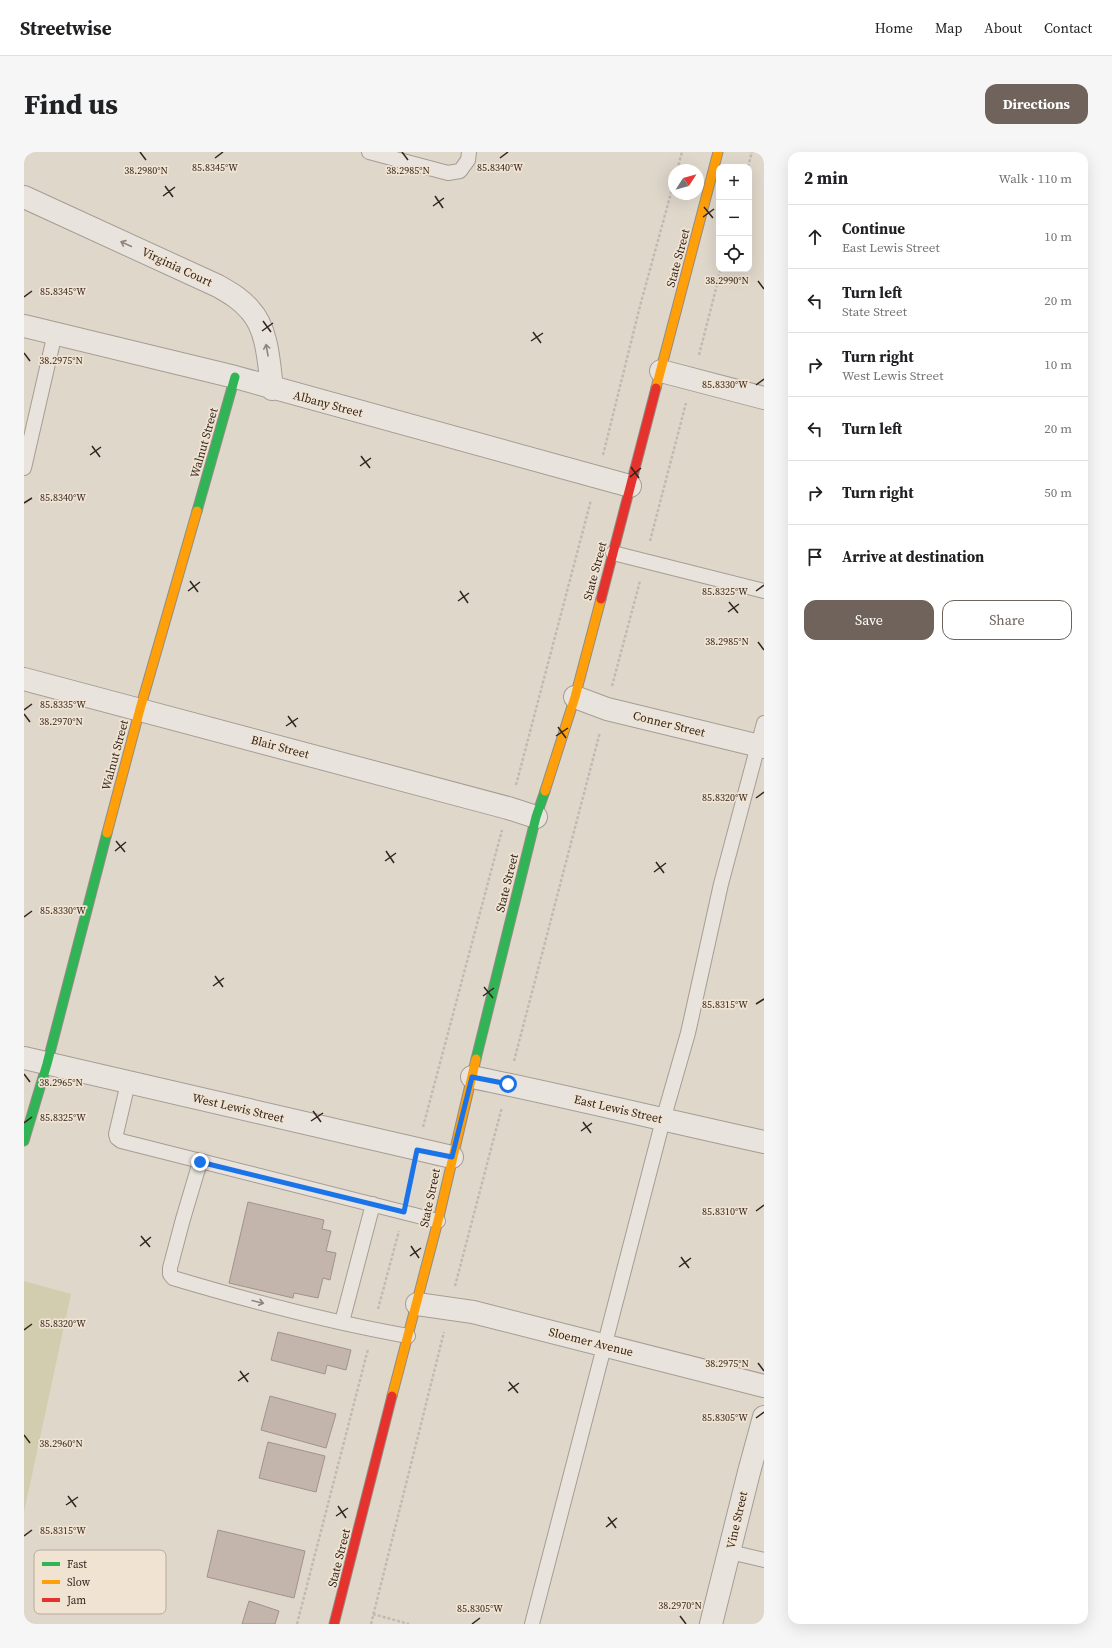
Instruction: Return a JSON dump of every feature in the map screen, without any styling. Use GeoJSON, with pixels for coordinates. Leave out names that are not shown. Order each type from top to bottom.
{"type":"FeatureCollection","features":[{"type":"Feature","properties":{"kind":"main road","name":"State Street"},"geometry":{"type":"LineString","coordinates":[[334,1624],[438,1221],[452,1157],[536,817],[575,697],[718,152]]}},
{"type":"Feature","properties":{"kind":"main road","name":"Walnut Street"},"geometry":{"type":"LineString","coordinates":[[24,1141],[47,1064],[140,710],[235,378]]}},
{"type":"Feature","properties":{"kind":"street","name":"Virginia Court"},"geometry":{"type":"LineString","coordinates":[[24,197],[218,286],[237,297],[251,310],[259,324],[267,347],[272,389]]}},
{"type":"Feature","properties":{"kind":"street","name":"Albany Street"},"geometry":{"type":"LineString","coordinates":[[24,326],[235,378],[630,486]]}},
{"type":"Feature","properties":{"kind":"street"},"geometry":{"type":"LineString","coordinates":[[661,370],[692,380],[764,398]]}},
{"type":"Feature","properties":{"kind":"street","name":"Blair Street"},"geometry":{"type":"LineString","coordinates":[[24,679],[508,808],[536,817]]}},
{"type":"Feature","properties":{"kind":"street","name":"Conner Street"},"geometry":{"type":"LineString","coordinates":[[575,697],[606,709],[761,746]]}},
{"type":"Feature","properties":{"kind":"street","name":"West Lewis Street"},"geometry":{"type":"LineString","coordinates":[[24,1058],[452,1157]]}},
{"type":"Feature","properties":{"kind":"street","name":"East Lewis Street"},"geometry":{"type":"LineString","coordinates":[[472,1077],[764,1142]]}},
{"type":"Feature","properties":{"kind":"street","name":"Sloemer Avenue"},"geometry":{"type":"LineString","coordinates":[[417,1304],[473,1312],[764,1386]]}},
{"type":"Feature","properties":{"kind":"street","name":"Vine Street"},"geometry":{"type":"LineString","coordinates":[[711,1624],[764,1417]]}},
{"type":"Feature","properties":{"kind":"lane"},"geometry":{"type":"LineString","coordinates":[[369,152],[448,173],[460,171],[468,160],[470,152]]}},
{"type":"Feature","properties":{"kind":"lane"},"geometry":{"type":"LineString","coordinates":[[24,468],[55,333]]}},
{"type":"Feature","properties":{"kind":"lane"},"geometry":{"type":"LineString","coordinates":[[613,553],[764,591]]}},
{"type":"Feature","properties":{"kind":"lane"},"geometry":{"type":"LineString","coordinates":[[532,1624],[663,1120],[688,1033],[721,884],[761,746],[764,724]]}},
{"type":"Feature","properties":{"kind":"lane"},"geometry":{"type":"LineString","coordinates":[[128,1083],[116,1134],[117,1138],[121,1141],[438,1221]]}},
{"type":"Feature","properties":{"kind":"lane"},"geometry":{"type":"LineString","coordinates":[[200,1162],[170,1268],[170,1274],[173,1278],[220,1292],[373,1330],[408,1336]]}},
{"type":"Feature","properties":{"kind":"lane"},"geometry":{"type":"LineString","coordinates":[[342,1322],[373,1204]]}},
{"type":"Feature","properties":{"kind":"lane"},"geometry":{"type":"LineString","coordinates":[[730,1552],[764,1560]]}},
{"type":"Feature","properties":{"kind":"path"},"geometry":{"type":"LineString","coordinates":[[679,164],[682,152]]}},
{"type":"Feature","properties":{"kind":"path"},"geometry":{"type":"LineString","coordinates":[[749,164],[752,152]]}},
{"type":"Feature","properties":{"kind":"path"},"geometry":{"type":"LineString","coordinates":[[297,1624],[404,1212],[417,1150],[597,478],[640,306],[669,200]]}},
{"type":"Feature","properties":{"kind":"path"},"geometry":{"type":"LineString","coordinates":[[370,1624],[508,1084],[721,272]]}},
{"type":"Feature","properties":{"kind":"path"},"geometry":{"type":"LineString","coordinates":[[373,1614],[409,1624]]}},
{"type":"Feature","properties":{"kind":"shaded area"},"geometry":{"type":"Polygon","coordinates":[[[24,1281],[71,1294],[24,1512],[24,1281]]]}},
{"type":"Feature","properties":{"kind":"building"},"geometry":{"type":"Polygon","coordinates":[[[248,1202],[324,1220],[322,1229],[331,1231],[326,1251],[336,1253],[330,1280],[323,1278],[318,1298],[294,1293],[293,1298],[229,1283],[248,1202]]]}},
{"type":"Feature","properties":{"kind":"building"},"geometry":{"type":"Polygon","coordinates":[[[278,1332],[351,1350],[346,1370],[327,1365],[325,1374],[271,1360],[278,1332]]]}},
{"type":"Feature","properties":{"kind":"building"},"geometry":{"type":"Polygon","coordinates":[[[270,1396],[336,1414],[326,1448],[261,1430],[270,1396]]]}},
{"type":"Feature","properties":{"kind":"building"},"geometry":{"type":"Polygon","coordinates":[[[268,1442],[325,1456],[316,1492],[259,1478],[268,1442]]]}},
{"type":"Feature","properties":{"kind":"building"},"geometry":{"type":"Polygon","coordinates":[[[218,1530],[305,1551],[294,1598],[207,1577],[218,1530]]]}},
{"type":"Feature","properties":{"kind":"building"},"geometry":{"type":"Polygon","coordinates":[[[249,1601],[279,1611],[275,1624],[242,1624],[249,1601]]]}},
{"type":"Feature","properties":{"kind":"traffic: fast"},"geometry":{"type":"LineString","coordinates":[[197,511],[235,377]]}},
{"type":"Feature","properties":{"kind":"traffic: fast"},"geometry":{"type":"LineString","coordinates":[[476,1059],[536,817],[545,791]]}},
{"type":"Feature","properties":{"kind":"traffic: fast"},"geometry":{"type":"LineString","coordinates":[[24,1141],[47,1064],[107,833]]}},
{"type":"Feature","properties":{"kind":"traffic: slow"},"geometry":{"type":"LineString","coordinates":[[656,388],[718,152]]}},
{"type":"Feature","properties":{"kind":"traffic: slow"},"geometry":{"type":"LineString","coordinates":[[107,833],[140,709],[197,511]]}},
{"type":"Feature","properties":{"kind":"traffic: slow"},"geometry":{"type":"LineString","coordinates":[[545,791],[575,697],[601,599]]}},
{"type":"Feature","properties":{"kind":"traffic: slow"},"geometry":{"type":"LineString","coordinates":[[392,1396],[438,1221],[476,1059]]}},
{"type":"Feature","properties":{"kind":"traffic: jam"},"geometry":{"type":"LineString","coordinates":[[601,599],[656,388]]}},
{"type":"Feature","properties":{"kind":"traffic: jam"},"geometry":{"type":"LineString","coordinates":[[334,1624],[392,1396]]}},
{"type":"Feature","properties":{"kind":"route"},"geometry":{"type":"LineString","coordinates":[[200,1162],[404,1212],[417,1150],[452,1157],[472,1077],[508,1084]]}}]}
